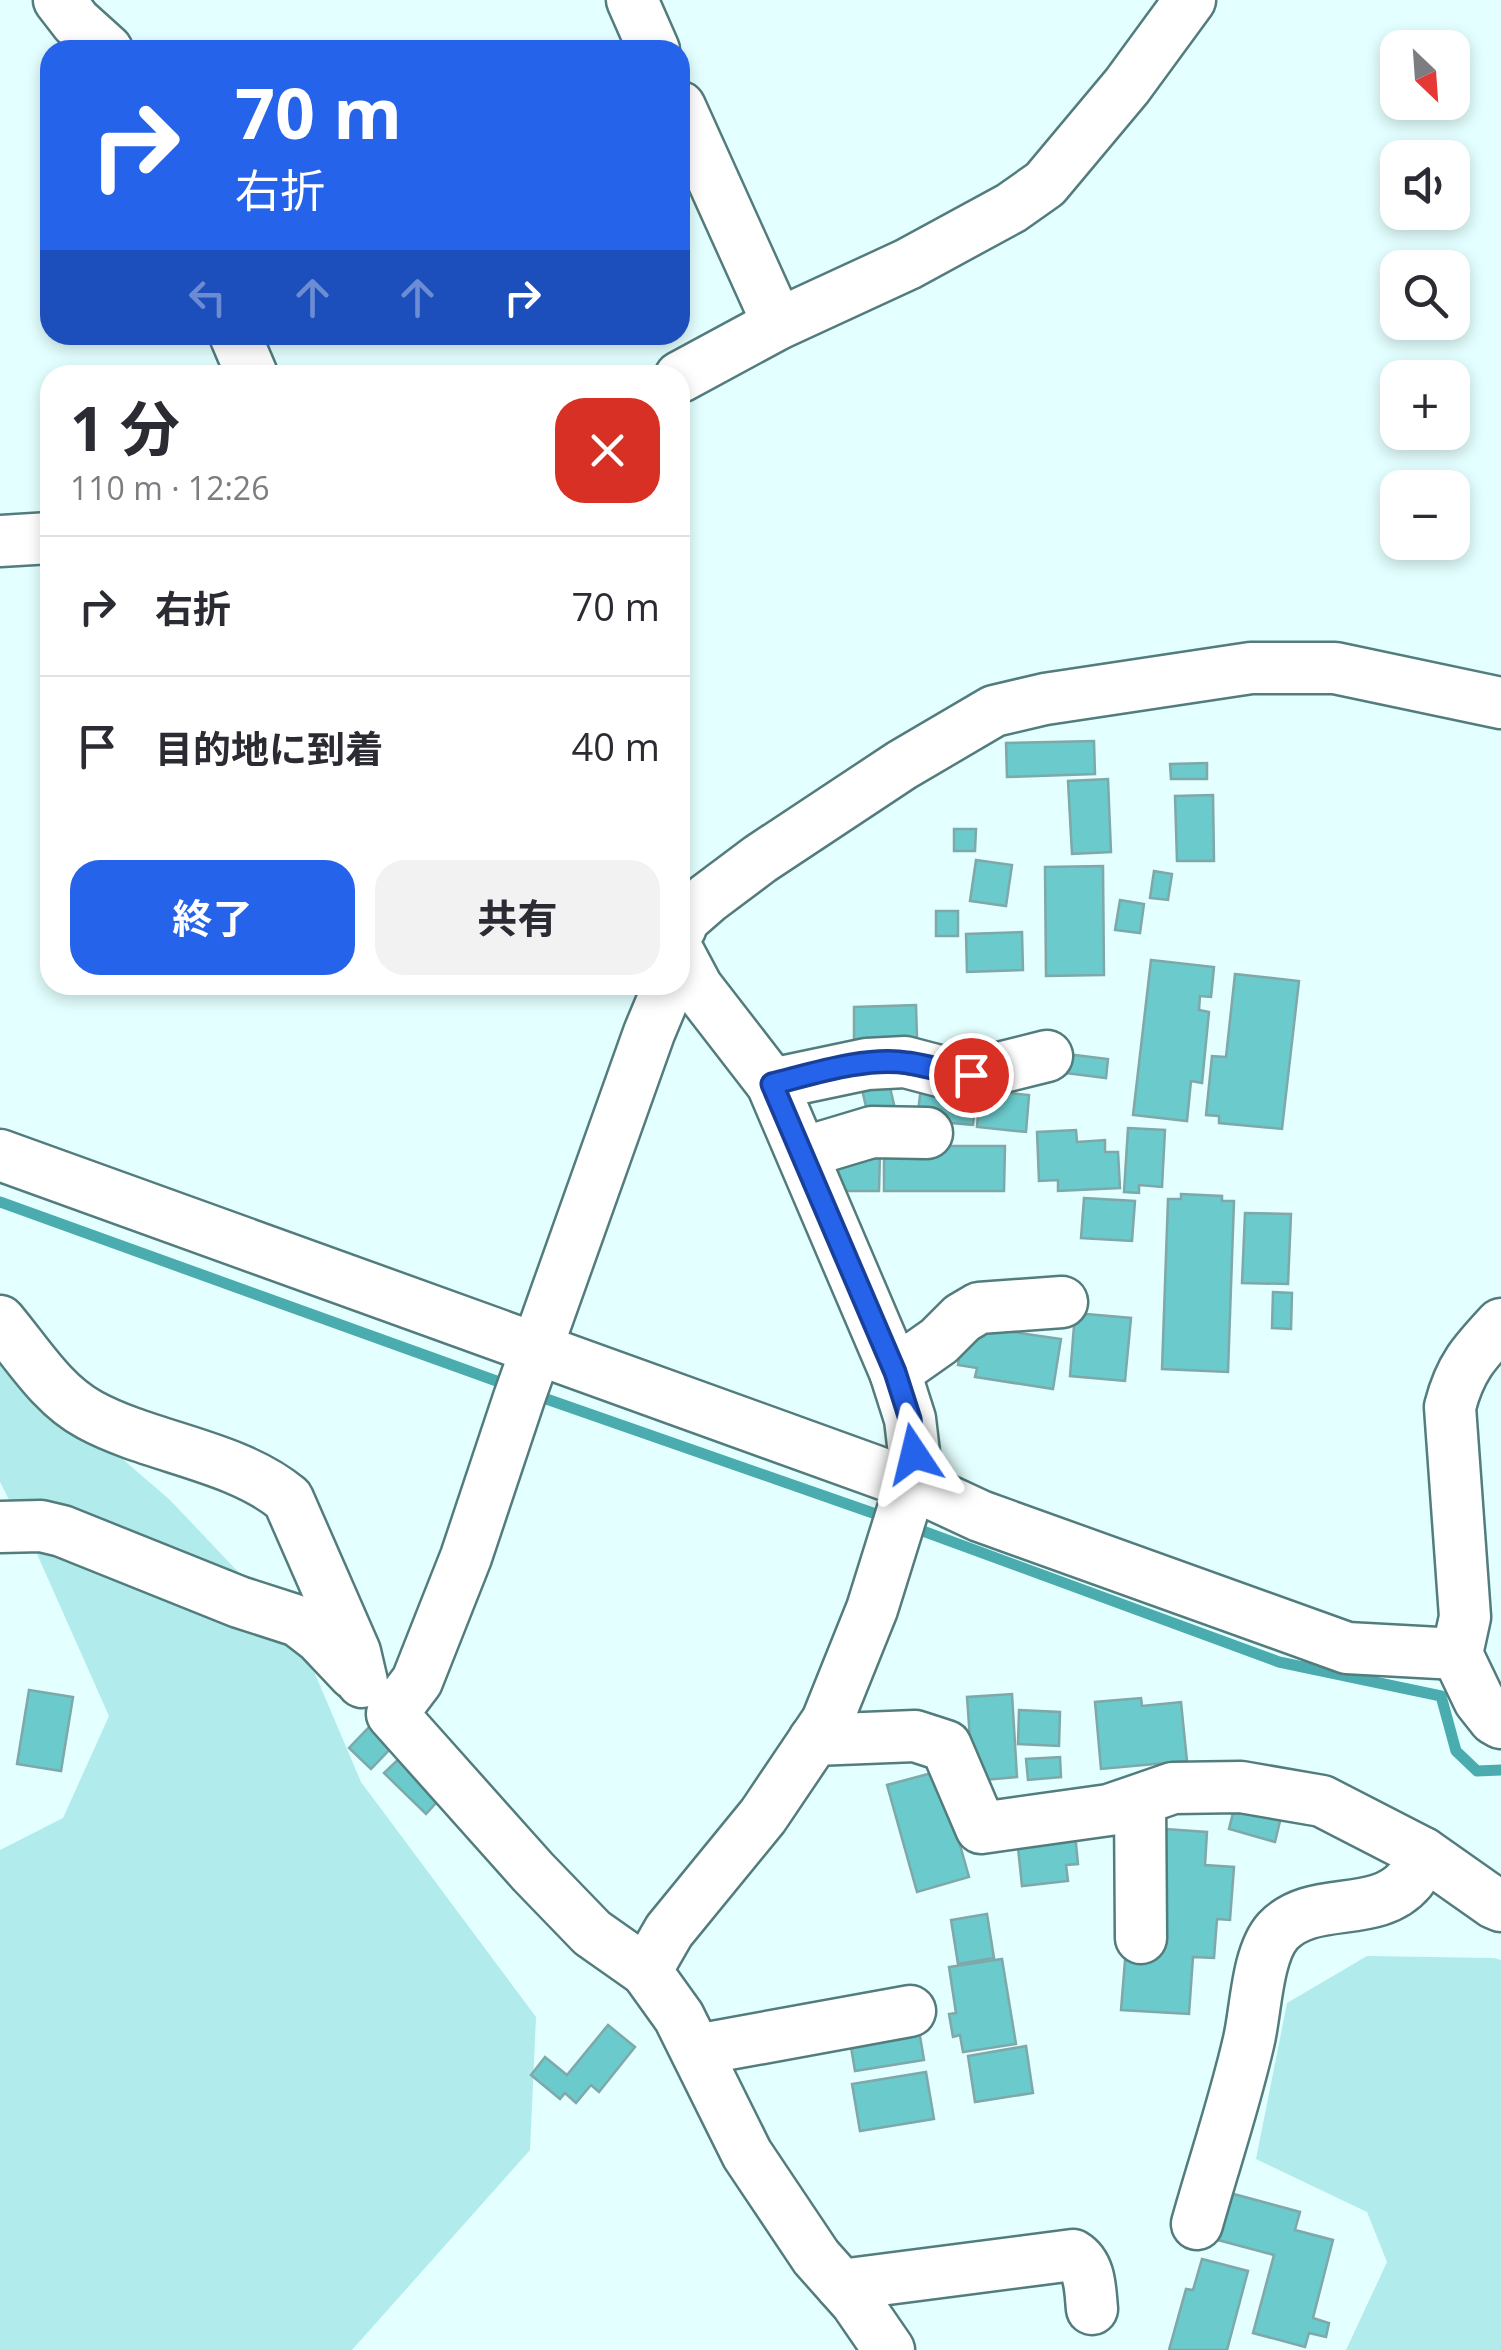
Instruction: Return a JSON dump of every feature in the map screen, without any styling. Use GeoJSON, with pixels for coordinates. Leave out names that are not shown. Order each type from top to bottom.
{"type":"FeatureCollection","features":[{"type":"Feature","properties":{"kind":"street"},"geometry":{"type":"LineString","coordinates":[[58,0],[96,40]]}},
{"type":"Feature","properties":{"kind":"street"},"geometry":{"type":"LineString","coordinates":[[632,0],[650,40]]}},
{"type":"Feature","properties":{"kind":"street"},"geometry":{"type":"LineString","coordinates":[[690,372],[778,324],[908,264],[1011,208],[1045,184],[1127,86],[1188,1]]}},
{"type":"Feature","properties":{"kind":"street"},"geometry":{"type":"LineString","coordinates":[[690,129],[778,324]]}},
{"type":"Feature","properties":{"kind":"street"},"geometry":{"type":"LineString","coordinates":[[0,540],[40,538]]}},
{"type":"Feature","properties":{"kind":"street"},"geometry":{"type":"LineString","coordinates":[[690,914],[760,859],[994,711],[1045,699],[1251,668],[1335,668],[1501,704]]}},
{"type":"Feature","properties":{"kind":"street"},"geometry":{"type":"LineString","coordinates":[[646,1971],[669,1931],[763,1816],[827,1721],[865,1625],[902,1512],[914,1454],[910,1419],[895,1372],[772,1084],[690,973]]}},
{"type":"Feature","properties":{"kind":"street"},"geometry":{"type":"LineString","coordinates":[[377,1698],[417,1681],[466,1558],[665,995]]}},
{"type":"Feature","properties":{"kind":"street"},"geometry":{"type":"LineString","coordinates":[[772,1084],[867,1064],[905,1062],[971,1075],[1047,1056]]}},
{"type":"Feature","properties":{"kind":"street"},"geometry":{"type":"LineString","coordinates":[[802,1153],[872,1132],[927,1134]]}},
{"type":"Feature","properties":{"kind":"street"},"geometry":{"type":"LineString","coordinates":[[0,1155],[528,1374],[902,1512],[980,1516],[1348,1648],[1457,1654]]}},
{"type":"Feature","properties":{"kind":"street"},"geometry":{"type":"LineString","coordinates":[[895,1372],[979,1308],[1062,1302]]}},
{"type":"Feature","properties":{"kind":"street"},"geometry":{"type":"LineString","coordinates":[[0,1321],[63,1398],[88,1415],[267,1482],[288,1499],[377,1698]]}},
{"type":"Feature","properties":{"kind":"street"},"geometry":{"type":"LineString","coordinates":[[1501,1324],[1473,1354],[1457,1380],[1450,1407],[1465,1617],[1457,1654],[1479,1700],[1501,1723]]}},
{"type":"Feature","properties":{"kind":"street"},"geometry":{"type":"LineString","coordinates":[[0,1527],[41,1526],[62,1532],[239,1602],[298,1621],[320,1638],[532,1872],[592,1933],[646,1971],[679,2017],[747,2154],[816,2257],[856,2302],[889,2350]]}},
{"type":"Feature","properties":{"kind":"street"},"geometry":{"type":"LineString","coordinates":[[814,1740],[915,1736],[946,1746],[981,1828],[1109,1810],[1173,1788],[1241,1787],[1322,1801],[1423,1852],[1501,1906]]}},
{"type":"Feature","properties":{"kind":"street"},"geometry":{"type":"LineString","coordinates":[[1140,1801],[1141,1938]]}},
{"type":"Feature","properties":{"kind":"street"},"geometry":{"type":"LineString","coordinates":[[1197,2224],[1248,2042],[1266,1953],[1277,1932],[1296,1917],[1358,1906],[1394,1894],[1412,1878],[1423,1852]]}},
{"type":"Feature","properties":{"kind":"street"},"geometry":{"type":"LineString","coordinates":[[696,2050],[910,2010]]}},
{"type":"Feature","properties":{"kind":"street"},"geometry":{"type":"LineString","coordinates":[[841,2285],[1074,2255],[1087,2274],[1092,2309]]}},
{"type":"Feature","properties":{"kind":"shaded area"},"geometry":{"type":"Polygon","coordinates":[[[0,1344],[39,1387],[170,1500],[299,1636],[361,1782],[536,2017],[530,2150],[352,2350],[0,2350],[0,1850],[63,1818],[109,1716],[37,1554],[0,1482],[0,1344]]]}},
{"type":"Feature","properties":{"kind":"shaded area"},"geometry":{"type":"Polygon","coordinates":[[[1367,1956],[1501,1960],[1501,2350],[1346,2350],[1387,2262],[1367,2212],[1256,2159],[1287,2003],[1367,1956]]]}},
{"type":"Feature","properties":{"kind":"building"},"geometry":{"type":"Polygon","coordinates":[[[1094,741],[1095,774],[1007,777],[1006,743],[1094,741]]]}},
{"type":"Feature","properties":{"kind":"building"},"geometry":{"type":"Polygon","coordinates":[[[1207,763],[1207,779],[1171,779],[1170,764],[1207,763]]]}},
{"type":"Feature","properties":{"kind":"building"},"geometry":{"type":"Polygon","coordinates":[[[1108,779],[1111,852],[1072,854],[1068,781],[1108,779]]]}},
{"type":"Feature","properties":{"kind":"building"},"geometry":{"type":"Polygon","coordinates":[[[1213,795],[1214,861],[1177,861],[1175,796],[1213,795]]]}},
{"type":"Feature","properties":{"kind":"building"},"geometry":{"type":"Polygon","coordinates":[[[954,829],[976,829],[975,851],[954,851],[954,829]]]}},
{"type":"Feature","properties":{"kind":"building"},"geometry":{"type":"Polygon","coordinates":[[[976,860],[1012,865],[1006,906],[970,901],[976,860]]]}},
{"type":"Feature","properties":{"kind":"building"},"geometry":{"type":"Polygon","coordinates":[[[1103,866],[1104,975],[1046,976],[1045,867],[1103,866]]]}},
{"type":"Feature","properties":{"kind":"building"},"geometry":{"type":"Polygon","coordinates":[[[1154,871],[1172,874],[1168,900],[1150,898],[1154,871]]]}},
{"type":"Feature","properties":{"kind":"building"},"geometry":{"type":"Polygon","coordinates":[[[1120,900],[1144,904],[1140,933],[1115,930],[1120,900]]]}},
{"type":"Feature","properties":{"kind":"building"},"geometry":{"type":"Polygon","coordinates":[[[936,911],[958,911],[958,936],[936,936],[936,911]]]}},
{"type":"Feature","properties":{"kind":"building"},"geometry":{"type":"Polygon","coordinates":[[[1022,932],[1023,970],[967,972],[966,934],[1022,932]]]}},
{"type":"Feature","properties":{"kind":"building"},"geometry":{"type":"Polygon","coordinates":[[[1151,960],[1214,967],[1211,997],[1200,996],[1199,1010],[1209,1012],[1202,1083],[1191,1081],[1187,1121],[1133,1115],[1151,960]]]}},
{"type":"Feature","properties":{"kind":"building"},"geometry":{"type":"Polygon","coordinates":[[[1235,974],[1299,981],[1282,1129],[1219,1123],[1219,1116],[1206,1115],[1212,1056],[1226,1057],[1235,974]]]}},
{"type":"Feature","properties":{"kind":"building"},"geometry":{"type":"Polygon","coordinates":[[[916,1005],[917,1038],[854,1040],[854,1007],[916,1005]]]}},
{"type":"Feature","properties":{"kind":"building"},"geometry":{"type":"Polygon","coordinates":[[[1067,1054],[1108,1059],[1106,1078],[1065,1073],[1067,1054]]]}},
{"type":"Feature","properties":{"kind":"building"},"geometry":{"type":"Polygon","coordinates":[[[887,1075],[897,1117],[870,1124],[860,1081],[887,1075]]]}},
{"type":"Feature","properties":{"kind":"building"},"geometry":{"type":"Polygon","coordinates":[[[921,1087],[976,1092],[973,1125],[917,1120],[921,1087]]]}},
{"type":"Feature","properties":{"kind":"building"},"geometry":{"type":"Polygon","coordinates":[[[980,1090],[1029,1095],[1026,1132],[977,1127],[980,1090]]]}},
{"type":"Feature","properties":{"kind":"building"},"geometry":{"type":"Polygon","coordinates":[[[1128,1128],[1165,1130],[1162,1187],[1139,1185],[1139,1193],[1124,1192],[1128,1128]]]}},
{"type":"Feature","properties":{"kind":"building"},"geometry":{"type":"Polygon","coordinates":[[[1076,1130],[1077,1142],[1105,1140],[1105,1152],[1118,1152],[1120,1188],[1058,1191],[1058,1180],[1039,1181],[1037,1132],[1076,1130]]]}},
{"type":"Feature","properties":{"kind":"building"},"geometry":{"type":"Polygon","coordinates":[[[884,1146],[1005,1146],[1004,1191],[884,1191],[884,1146]]]}},
{"type":"Feature","properties":{"kind":"building"},"geometry":{"type":"Polygon","coordinates":[[[835,1152],[880,1152],[879,1191],[835,1191],[835,1152]]]}},
{"type":"Feature","properties":{"kind":"building"},"geometry":{"type":"Polygon","coordinates":[[[1181,1194],[1222,1196],[1222,1201],[1234,1201],[1228,1372],[1162,1369],[1168,1199],[1181,1199],[1181,1194]]]}},
{"type":"Feature","properties":{"kind":"building"},"geometry":{"type":"Polygon","coordinates":[[[1084,1198],[1135,1201],[1132,1241],[1081,1238],[1084,1198]]]}},
{"type":"Feature","properties":{"kind":"building"},"geometry":{"type":"Polygon","coordinates":[[[1245,1213],[1291,1214],[1288,1284],[1242,1283],[1245,1213]]]}},
{"type":"Feature","properties":{"kind":"building"},"geometry":{"type":"Polygon","coordinates":[[[1273,1292],[1292,1293],[1291,1329],[1272,1328],[1273,1292]]]}},
{"type":"Feature","properties":{"kind":"building"},"geometry":{"type":"Polygon","coordinates":[[[1075,1313],[1131,1318],[1125,1381],[1070,1376],[1075,1313]]]}},
{"type":"Feature","properties":{"kind":"building"},"geometry":{"type":"Polygon","coordinates":[[[964,1325],[1061,1339],[1053,1389],[975,1377],[977,1368],[958,1365],[964,1325]]]}},
{"type":"Feature","properties":{"kind":"building"},"geometry":{"type":"Polygon","coordinates":[[[29,1690],[73,1697],[61,1771],[17,1764],[29,1690]]]}},
{"type":"Feature","properties":{"kind":"building"},"geometry":{"type":"Polygon","coordinates":[[[1012,1694],[1017,1777],[973,1781],[967,1697],[1012,1694]]]}},
{"type":"Feature","properties":{"kind":"building"},"geometry":{"type":"Polygon","coordinates":[[[1141,1698],[1142,1706],[1181,1702],[1187,1761],[1101,1769],[1095,1702],[1141,1698]]]}},
{"type":"Feature","properties":{"kind":"building"},"geometry":{"type":"Polygon","coordinates":[[[1019,1710],[1060,1712],[1059,1746],[1018,1744],[1019,1710]]]}},
{"type":"Feature","properties":{"kind":"building"},"geometry":{"type":"Polygon","coordinates":[[[372,1724],[394,1745],[371,1769],[349,1748],[372,1724]]]}},
{"type":"Feature","properties":{"kind":"building"},"geometry":{"type":"Polygon","coordinates":[[[404,1754],[445,1793],[426,1814],[384,1773],[404,1754]]]}},
{"type":"Feature","properties":{"kind":"building"},"geometry":{"type":"Polygon","coordinates":[[[1060,1757],[1061,1777],[1028,1780],[1026,1759],[1060,1757]]]}},
{"type":"Feature","properties":{"kind":"building"},"geometry":{"type":"Polygon","coordinates":[[[939,1771],[969,1877],[917,1892],[887,1785],[939,1771]]]}},
{"type":"Feature","properties":{"kind":"building"},"geometry":{"type":"Polygon","coordinates":[[[1236,1801],[1282,1813],[1275,1842],[1229,1829],[1236,1801]]]}},
{"type":"Feature","properties":{"kind":"building"},"geometry":{"type":"Polygon","coordinates":[[[1165,1829],[1207,1832],[1205,1865],[1234,1867],[1230,1920],[1217,1919],[1214,1958],[1193,1957],[1189,2014],[1121,2010],[1126,1948],[1165,1829]]]}},
{"type":"Feature","properties":{"kind":"building"},"geometry":{"type":"Polygon","coordinates":[[[1075,1833],[1078,1864],[1066,1865],[1068,1881],[1022,1886],[1017,1838],[1075,1833]]]}},
{"type":"Feature","properties":{"kind":"building"},"geometry":{"type":"Polygon","coordinates":[[[987,1914],[994,1958],[958,1964],[951,1920],[987,1914]]]}},
{"type":"Feature","properties":{"kind":"building"},"geometry":{"type":"Polygon","coordinates":[[[1002,1959],[1016,2044],[963,2052],[960,2035],[953,2037],[949,2014],[956,2013],[949,1967],[1002,1959]]]}},
{"type":"Feature","properties":{"kind":"building"},"geometry":{"type":"Polygon","coordinates":[[[918,2024],[924,2060],[855,2071],[849,2035],[918,2024]]]}},
{"type":"Feature","properties":{"kind":"building"},"geometry":{"type":"Polygon","coordinates":[[[608,2025],[635,2047],[599,2092],[591,2085],[576,2103],[565,2093],[560,2099],[531,2075],[545,2057],[567,2075],[608,2025]]]}},
{"type":"Feature","properties":{"kind":"building"},"geometry":{"type":"Polygon","coordinates":[[[1026,2046],[1033,2093],[975,2102],[968,2056],[1026,2046]]]}},
{"type":"Feature","properties":{"kind":"building"},"geometry":{"type":"Polygon","coordinates":[[[926,2072],[934,2119],[860,2131],[852,2084],[926,2072]]]}},
{"type":"Feature","properties":{"kind":"building"},"geometry":{"type":"Polygon","coordinates":[[[1230,2193],[1300,2212],[1295,2230],[1333,2240],[1313,2318],[1329,2323],[1326,2337],[1309,2333],[1305,2347],[1253,2333],[1274,2255],[1218,2240],[1230,2193]]]}},
{"type":"Feature","properties":{"kind":"building"},"geometry":{"type":"Polygon","coordinates":[[[1202,2259],[1248,2271],[1227,2350],[1169,2350],[1186,2289],[1193,2290],[1202,2259]]]}},
{"type":"Feature","properties":{"kind":"waterway"},"geometry":{"type":"LineString","coordinates":[[0,1202],[513,1387]]}},
{"type":"Feature","properties":{"kind":"waterway"},"geometry":{"type":"LineString","coordinates":[[535,1395],[890,1519]]}},
{"type":"Feature","properties":{"kind":"waterway"},"geometry":{"type":"LineString","coordinates":[[912,1527],[1279,1662],[1441,1696],[1456,1751],[1477,1771],[1501,1770]]}},
{"type":"Feature","properties":{"kind":"route"},"geometry":{"type":"LineString","coordinates":[[914,1454],[910,1419],[895,1372],[772,1084],[867,1064],[905,1062],[971,1075]]}}]}
